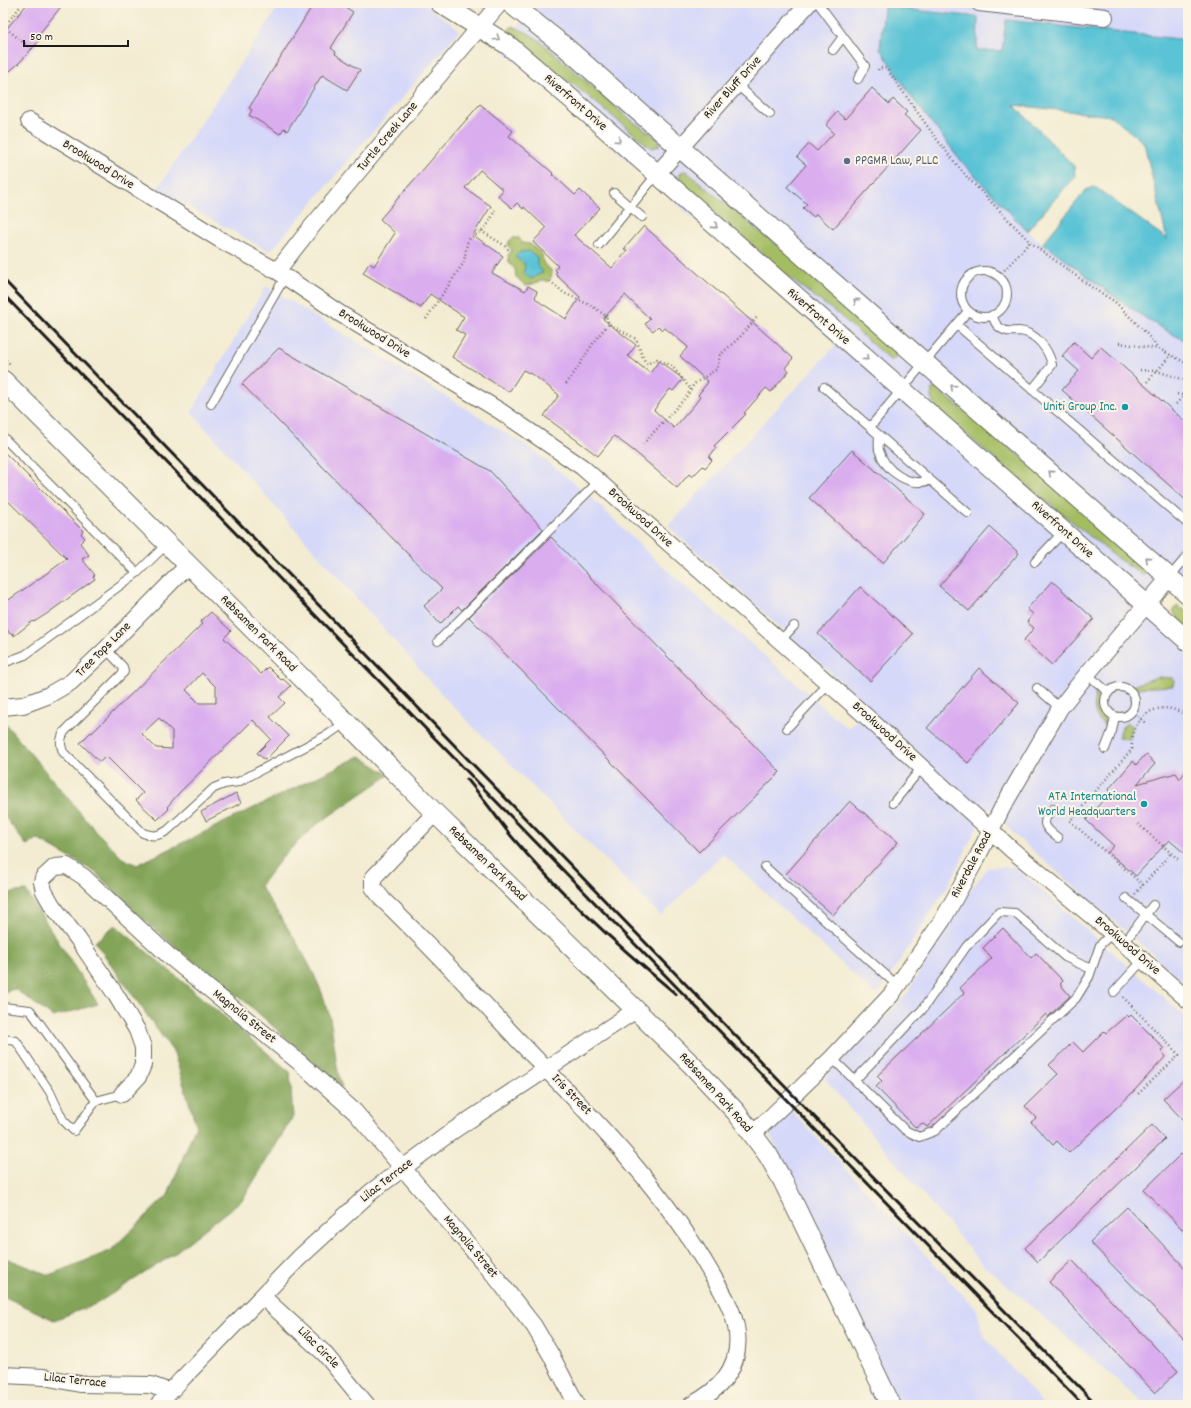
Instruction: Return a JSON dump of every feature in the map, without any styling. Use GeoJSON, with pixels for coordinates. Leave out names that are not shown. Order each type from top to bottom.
{"type":"FeatureCollection","features":[{"type":"Feature","properties":{"kind":"street","name":"Riverfront Drive"},"geometry":{"type":"LineString","coordinates":[[440,3],[508,45],[902,390],[983,459],[1145,605],[1188,641]]}},
{"type":"Feature","properties":{"kind":"street","name":"Turtle Creek Lane"},"geometry":{"type":"LineString","coordinates":[[281,274],[309,230],[500,3]]}},
{"type":"Feature","properties":{"kind":"street"},"geometry":{"type":"LineString","coordinates":[[510,3],[563,45],[1188,594]]}},
{"type":"Feature","properties":{"kind":"street","name":"River Bluff Drive"},"geometry":{"type":"LineString","coordinates":[[657,174],[809,3]]}},
{"type":"Feature","properties":{"kind":"street"},"geometry":{"type":"LineString","coordinates":[[997,4],[1105,17]]}},
{"type":"Feature","properties":{"kind":"street","name":"Brookwood Drive"},"geometry":{"type":"LineString","coordinates":[[29,121],[213,235],[281,274],[339,313],[500,411],[554,446],[599,481],[923,766],[1012,850],[1144,960],[1188,1000]]}},
{"type":"Feature","properties":{"kind":"street","name":"Rebsamen Park Road"},"geometry":{"type":"LineString","coordinates":[[3,380],[346,722],[435,813],[636,1010],[736,1112],[768,1155],[783,1181],[891,1405]]}},
{"type":"Feature","properties":{"kind":"street","name":"Tree Tops Lane"},"geometry":{"type":"LineString","coordinates":[[3,707],[23,705],[47,696],[71,682],[106,649],[188,564]]}},
{"type":"Feature","properties":{"kind":"street","name":"Riverdale Road"},"geometry":{"type":"LineString","coordinates":[[753,1134],[832,1058],[877,1012],[898,986],[942,921],[1002,808],[1060,708],[1169,578]]}},
{"type":"Feature","properties":{"kind":"street","name":"Iris Street"},"geometry":{"type":"LineString","coordinates":[[435,813],[374,878],[373,887],[383,900],[410,926],[585,1108],[658,1192],[699,1252],[719,1287],[734,1318],[737,1347],[732,1369],[718,1387],[707,1396],[691,1405]]}},
{"type":"Feature","properties":{"kind":"street","name":"Magnolia Street"},"geometry":{"type":"LineString","coordinates":[[122,1094],[138,1077],[143,1065],[143,1047],[136,1030],[116,995],[78,938],[52,905],[44,891],[42,882],[43,878],[55,866],[67,866],[84,877],[169,956],[323,1082],[355,1112],[404,1167],[495,1276],[534,1326],[577,1405]]}},
{"type":"Feature","properties":{"kind":"street","name":"Lilac Terrace"},"geometry":{"type":"LineString","coordinates":[[158,1405],[263,1296],[340,1220],[404,1167],[454,1130],[636,1010]]}},
{"type":"Feature","properties":{"kind":"street","name":"Lilac Circle"},"geometry":{"type":"LineString","coordinates":[[263,1296],[324,1353],[367,1405]]}},
{"type":"Feature","properties":{"kind":"street","name":"Lilac Terrace"},"geometry":{"type":"LineString","coordinates":[[3,1375],[44,1377],[80,1384],[151,1385],[170,1392]]}},
{"type":"Feature","properties":{"kind":"lane"},"geometry":{"type":"LineString","coordinates":[[818,3],[842,38],[865,66],[858,79]]}},
{"type":"Feature","properties":{"kind":"lane"},"geometry":{"type":"LineString","coordinates":[[833,50],[842,38]]}},
{"type":"Feature","properties":{"kind":"lane"},"geometry":{"type":"LineString","coordinates":[[736,84],[770,114]]}},
{"type":"Feature","properties":{"kind":"lane"},"geometry":{"type":"LineString","coordinates":[[599,245],[657,174]]}},
{"type":"Feature","properties":{"kind":"lane"},"geometry":{"type":"LineString","coordinates":[[614,193],[642,217]]}},
{"type":"Feature","properties":{"kind":"lane"},"geometry":{"type":"LineString","coordinates":[[981,271],[989,271],[999,276],[1006,286],[1006,301],[1002,308],[992,315],[982,317],[968,311],[963,305],[960,290],[967,277],[981,271]]}},
{"type":"Feature","properties":{"kind":"lane"},"geometry":{"type":"LineString","coordinates":[[211,404],[281,274]]}},
{"type":"Feature","properties":{"kind":"lane"},"geometry":{"type":"LineString","coordinates":[[870,427],[968,311]]}},
{"type":"Feature","properties":{"kind":"lane"},"geometry":{"type":"LineString","coordinates":[[992,315],[997,326],[1007,332],[1020,331],[1035,336],[1050,357],[1052,365],[1032,390]]}},
{"type":"Feature","properties":{"kind":"lane"},"geometry":{"type":"LineString","coordinates":[[957,325],[1188,524]]}},
{"type":"Feature","properties":{"kind":"lane"},"geometry":{"type":"LineString","coordinates":[[824,387],[968,512]]}},
{"type":"Feature","properties":{"kind":"lane"},"geometry":{"type":"LineString","coordinates":[[879,434],[879,450],[893,473],[909,481],[923,482],[930,480]]}},
{"type":"Feature","properties":{"kind":"lane"},"geometry":{"type":"LineString","coordinates":[[3,438],[137,573]]}},
{"type":"Feature","properties":{"kind":"lane"},"geometry":{"type":"LineString","coordinates":[[438,641],[599,481]]}},
{"type":"Feature","properties":{"kind":"lane"},"geometry":{"type":"LineString","coordinates":[[1035,562],[1063,532]]}},
{"type":"Feature","properties":{"kind":"lane"},"geometry":{"type":"LineString","coordinates":[[3,663],[25,655],[137,573],[167,544]]}},
{"type":"Feature","properties":{"kind":"lane"},"geometry":{"type":"LineString","coordinates":[[1169,578],[1188,555]]}},
{"type":"Feature","properties":{"kind":"lane"},"geometry":{"type":"LineString","coordinates":[[780,640],[794,626]]}},
{"type":"Feature","properties":{"kind":"lane"},"geometry":{"type":"LineString","coordinates":[[106,649],[123,667],[124,672],[64,732],[61,739],[61,745],[63,752],[68,758],[143,833],[150,836],[160,835],[168,830],[214,788],[224,784],[238,782],[329,734],[346,722]]}},
{"type":"Feature","properties":{"kind":"lane"},"geometry":{"type":"LineString","coordinates":[[1087,674],[1108,692]]}},
{"type":"Feature","properties":{"kind":"lane"},"geometry":{"type":"LineString","coordinates":[[787,728],[828,683]]}},
{"type":"Feature","properties":{"kind":"lane"},"geometry":{"type":"LineString","coordinates":[[1117,687],[1122,687],[1131,691],[1135,700],[1135,705],[1131,712],[1125,716],[1116,716],[1107,710],[1104,701],[1108,692],[1117,687]]}},
{"type":"Feature","properties":{"kind":"lane"},"geometry":{"type":"LineString","coordinates":[[1037,688],[1060,708]]}},
{"type":"Feature","properties":{"kind":"lane"},"geometry":{"type":"LineString","coordinates":[[1104,749],[1112,731],[1116,716]]}},
{"type":"Feature","properties":{"kind":"lane"},"geometry":{"type":"LineString","coordinates":[[893,803],[923,766]]}},
{"type":"Feature","properties":{"kind":"lane"},"geometry":{"type":"LineString","coordinates":[[1053,809],[1045,816],[1044,822],[1048,830],[1058,838]]}},
{"type":"Feature","properties":{"kind":"lane"},"geometry":{"type":"LineString","coordinates":[[764,867],[898,986]]}},
{"type":"Feature","properties":{"kind":"lane"},"geometry":{"type":"LineString","coordinates":[[1128,899],[1179,942]]}},
{"type":"Feature","properties":{"kind":"lane"},"geometry":{"type":"LineString","coordinates":[[832,1058],[905,1130],[919,1137],[935,1131],[1076,998],[1089,977],[1100,945],[1118,938],[1146,914],[1153,905]]}},
{"type":"Feature","properties":{"kind":"lane"},"geometry":{"type":"LineString","coordinates":[[854,1080],[922,1010],[966,947],[999,912],[1015,913],[1065,957],[1091,969]]}},
{"type":"Feature","properties":{"kind":"lane"},"geometry":{"type":"LineString","coordinates":[[1115,990],[1144,960]]}},
{"type":"Feature","properties":{"kind":"lane"},"geometry":{"type":"LineString","coordinates":[[3,1007],[30,1010],[96,1101]]}},
{"type":"Feature","properties":{"kind":"lane"},"geometry":{"type":"LineString","coordinates":[[3,1039],[16,1041],[50,1092],[63,1120],[74,1131],[96,1101],[122,1094]]}},
{"type":"Feature","properties":{"kind":"path"},"geometry":{"type":"LineString","coordinates":[[23,3],[4,26],[34,51]]}},
{"type":"Feature","properties":{"kind":"path"},"geometry":{"type":"LineString","coordinates":[[878,70],[879,68],[886,68],[938,141],[967,177],[1030,242],[1114,302],[1146,333],[1159,349]]}},
{"type":"Feature","properties":{"kind":"path"},"geometry":{"type":"LineString","coordinates":[[426,319],[464,262],[467,243],[470,238],[481,231],[495,210]]}},
{"type":"Feature","properties":{"kind":"path"},"geometry":{"type":"LineString","coordinates":[[481,231],[504,244],[510,251]]}},
{"type":"Feature","properties":{"kind":"path"},"geometry":{"type":"LineString","coordinates":[[999,276],[1030,242]]}},
{"type":"Feature","properties":{"kind":"path"},"geometry":{"type":"LineString","coordinates":[[550,281],[564,293],[592,306],[606,316],[609,324],[636,339],[646,364],[657,359],[672,366],[691,390]]}},
{"type":"Feature","properties":{"kind":"path"},"geometry":{"type":"LineString","coordinates":[[643,444],[691,390],[694,384],[717,369],[720,355],[740,337],[757,317]]}},
{"type":"Feature","properties":{"kind":"path"},"geometry":{"type":"LineString","coordinates":[[566,384],[578,370],[585,354],[598,335],[609,324]]}},
{"type":"Feature","properties":{"kind":"path"},"geometry":{"type":"LineString","coordinates":[[1119,344],[1159,349],[1188,364]]}},
{"type":"Feature","properties":{"kind":"path"},"geometry":{"type":"LineString","coordinates":[[1146,382],[1171,355]]}},
{"type":"Feature","properties":{"kind":"path"},"geometry":{"type":"LineString","coordinates":[[1140,370],[1157,371],[1188,381]]}},
{"type":"Feature","properties":{"kind":"path"},"geometry":{"type":"LineString","coordinates":[[1176,404],[1188,392]]}},
{"type":"Feature","properties":{"kind":"path"},"geometry":{"type":"LineString","coordinates":[[1177,394],[1188,396]]}},
{"type":"Feature","properties":{"kind":"path"},"geometry":{"type":"LineString","coordinates":[[1143,885],[1070,821],[1132,750],[1131,737],[1136,726],[1148,713],[1166,707],[1188,716]]}},
{"type":"Feature","properties":{"kind":"path"},"geometry":{"type":"LineString","coordinates":[[1131,712],[1147,724]]}},
{"type":"Feature","properties":{"kind":"path"},"geometry":{"type":"LineString","coordinates":[[1138,824],[1180,862]]}},
{"type":"Feature","properties":{"kind":"path"},"geometry":{"type":"LineString","coordinates":[[1128,899],[1143,885],[1171,853]]}},
{"type":"Feature","properties":{"kind":"path"},"geometry":{"type":"LineString","coordinates":[[1115,990],[1179,1055],[1138,1094]]}},
{"type":"Feature","properties":{"kind":"shaded area"},"geometry":{"type":"Polygon","coordinates":[[[281,3],[423,3],[460,30],[270,252],[157,189],[281,3]]]}},
{"type":"Feature","properties":{"kind":"shaded area"},"geometry":{"type":"Polygon","coordinates":[[[532,3],[1188,3],[1188,40],[1007,20],[1002,51],[976,50],[884,7],[880,48],[962,162],[1027,231],[1115,296],[1171,333],[1188,342],[1188,578],[1149,617],[1188,651],[1188,985],[1018,838],[987,806],[950,883],[877,996],[723,854],[661,916],[447,700],[191,412],[266,286],[530,448],[587,493],[651,556],[848,729],[869,707],[668,526],[837,344],[503,51],[532,3]]]}},
{"type":"Feature","properties":{"kind":"shaded area"},"geometry":{"type":"Polygon","coordinates":[[[988,867],[1015,867],[1188,1019],[1188,1405],[1146,1405],[982,1264],[824,1078],[905,996],[964,899],[988,867]]]}},
{"type":"Feature","properties":{"kind":"shaded area"},"geometry":{"type":"Polygon","coordinates":[[[790,1109],[977,1310],[984,1336],[1044,1405],[874,1405],[868,1392],[887,1382],[792,1184],[770,1134],[790,1109]]]}},
{"type":"Feature","properties":{"kind":"green space"},"geometry":{"type":"Polygon","coordinates":[[[512,26],[539,40],[627,117],[658,139],[660,146],[651,148],[583,92],[523,48],[508,30],[512,26]]]}},
{"type":"Feature","properties":{"kind":"green space"},"geometry":{"type":"Polygon","coordinates":[[[686,171],[756,229],[814,272],[893,344],[897,353],[895,359],[890,360],[838,314],[797,284],[684,187],[679,176],[681,172],[686,171]]]}},
{"type":"Feature","properties":{"kind":"green space"},"geometry":{"type":"Polygon","coordinates":[[[513,238],[519,238],[522,243],[530,244],[542,254],[543,263],[551,270],[552,276],[547,282],[545,280],[526,286],[516,277],[515,269],[509,262],[508,255],[512,250],[508,246],[509,241],[513,238]]]}},
{"type":"Feature","properties":{"kind":"green space"},"geometry":{"type":"Polygon","coordinates":[[[936,388],[1057,486],[1144,565],[1147,572],[1143,575],[1118,559],[992,457],[936,408],[931,398],[932,389],[936,388]]]}},
{"type":"Feature","properties":{"kind":"green space"},"geometry":{"type":"Polygon","coordinates":[[[1177,606],[1188,612],[1188,630],[1182,625],[1173,611],[1177,606]]]}},
{"type":"Feature","properties":{"kind":"green space"},"geometry":{"type":"Polygon","coordinates":[[[1157,677],[1172,678],[1174,680],[1173,686],[1135,688],[1132,686],[1157,677]]]}},
{"type":"Feature","properties":{"kind":"green space"},"geometry":{"type":"Polygon","coordinates":[[[1096,693],[1106,726],[1099,720],[1095,712],[1094,702],[1096,693]]]}},
{"type":"Feature","properties":{"kind":"green space"},"geometry":{"type":"Polygon","coordinates":[[[3,721],[94,829],[122,858],[137,865],[360,756],[389,775],[316,825],[285,854],[260,886],[298,944],[321,990],[330,1017],[337,1068],[342,1088],[247,1003],[181,952],[130,908],[95,872],[37,839],[27,846],[3,814],[3,721]]]}},
{"type":"Feature","properties":{"kind":"green space"},"geometry":{"type":"Polygon","coordinates":[[[1127,723],[1133,726],[1129,739],[1118,738],[1122,727],[1127,723]]]}},
{"type":"Feature","properties":{"kind":"green space"},"geometry":{"type":"Polygon","coordinates":[[[26,891],[98,1004],[53,1017],[15,989],[3,992],[3,899],[7,893],[26,891]]]}},
{"type":"Feature","properties":{"kind":"green space"},"geometry":{"type":"Polygon","coordinates":[[[115,925],[290,1072],[293,1117],[243,1199],[168,1258],[96,1304],[54,1320],[3,1296],[3,1257],[49,1275],[110,1251],[168,1195],[196,1125],[174,1053],[95,942],[115,925]]]}},
{"type":"Feature","properties":{"kind":"water"},"geometry":{"type":"Polygon","coordinates":[[[884,7],[978,17],[977,50],[1002,51],[1006,20],[1188,40],[1188,342],[1131,309],[1043,243],[1087,189],[1095,187],[1167,239],[1144,143],[1111,116],[1014,105],[1074,166],[1075,176],[1027,231],[962,162],[910,95],[880,48],[884,7]]]}},
{"type":"Feature","properties":{"kind":"water"},"geometry":{"type":"Polygon","coordinates":[[[529,251],[537,257],[537,265],[543,272],[531,279],[524,273],[525,264],[515,257],[520,252],[529,251]]]}},
{"type":"Feature","properties":{"kind":"building"},"geometry":{"type":"Polygon","coordinates":[[[28,3],[64,3],[35,39],[39,41],[19,63],[3,77],[3,33],[28,3]]]}},
{"type":"Feature","properties":{"kind":"building"},"geometry":{"type":"Polygon","coordinates":[[[314,3],[339,3],[353,12],[331,48],[336,52],[335,54],[360,70],[347,90],[322,75],[287,131],[284,128],[280,134],[249,115],[252,110],[249,108],[314,3]]]}},
{"type":"Feature","properties":{"kind":"building","name":"PPGMR Law, PLLC"},"geometry":{"type":"Polygon","coordinates":[[[872,88],[889,104],[893,99],[907,112],[904,115],[921,130],[833,229],[816,214],[814,217],[803,208],[807,204],[787,187],[806,165],[797,157],[809,144],[817,151],[834,133],[826,125],[837,112],[845,119],[872,88]]]}},
{"type":"Feature","properties":{"kind":"building"},"geometry":{"type":"Polygon","coordinates":[[[480,104],[513,131],[509,136],[553,173],[552,174],[575,195],[580,190],[600,208],[574,235],[612,268],[627,251],[624,249],[644,226],[793,358],[785,368],[789,371],[771,392],[766,388],[744,413],[746,414],[714,446],[716,448],[709,457],[712,460],[705,468],[703,466],[692,477],[689,474],[677,488],[614,436],[598,456],[544,416],[559,395],[535,376],[523,370],[509,392],[452,357],[465,335],[456,330],[464,317],[430,294],[421,308],[363,273],[369,263],[374,266],[395,233],[380,219],[480,104]],[[480,170],[465,188],[491,206],[473,235],[503,256],[492,273],[525,291],[528,286],[537,291],[535,298],[566,319],[580,297],[555,274],[557,272],[555,270],[558,266],[533,242],[546,228],[524,207],[523,209],[517,203],[512,208],[498,196],[503,190],[480,170]],[[625,295],[603,319],[636,345],[628,356],[650,373],[659,361],[683,379],[673,391],[670,389],[654,410],[674,428],[695,404],[700,397],[698,395],[708,382],[680,356],[688,347],[665,328],[663,330],[658,326],[653,331],[645,324],[650,319],[625,295]]]}},
{"type":"Feature","properties":{"kind":"building","name":"Uniti Group Inc."},"geometry":{"type":"Polygon","coordinates":[[[1074,342],[1091,358],[1101,347],[1188,424],[1188,502],[1062,390],[1079,371],[1062,356],[1074,342]]]}},
{"type":"Feature","properties":{"kind":"building"},"geometry":{"type":"Polygon","coordinates":[[[279,348],[490,471],[543,529],[462,610],[458,606],[440,624],[424,606],[442,589],[242,384],[279,348]]]}},
{"type":"Feature","properties":{"kind":"building"},"geometry":{"type":"Polygon","coordinates":[[[852,450],[925,514],[883,563],[809,498],[852,450]]]}},
{"type":"Feature","properties":{"kind":"building"},"geometry":{"type":"Polygon","coordinates":[[[3,451],[83,531],[81,534],[85,538],[80,543],[89,555],[82,559],[95,575],[93,576],[95,579],[48,613],[34,622],[33,621],[14,636],[13,633],[10,634],[3,624],[3,604],[67,559],[3,496],[3,451]]]}},
{"type":"Feature","properties":{"kind":"building"},"geometry":{"type":"Polygon","coordinates":[[[990,527],[1019,553],[969,611],[939,586],[990,527]]]}},
{"type":"Feature","properties":{"kind":"building"},"geometry":{"type":"Polygon","coordinates":[[[551,537],[780,772],[699,852],[469,617],[551,537]]]}},
{"type":"Feature","properties":{"kind":"building"},"geometry":{"type":"Polygon","coordinates":[[[1052,581],[1094,619],[1052,665],[1024,640],[1034,628],[1027,622],[1033,614],[1027,609],[1052,581]]]}},
{"type":"Feature","properties":{"kind":"building"},"geometry":{"type":"Polygon","coordinates":[[[860,587],[913,634],[870,681],[818,634],[860,587]]]}},
{"type":"Feature","properties":{"kind":"building"},"geometry":{"type":"Polygon","coordinates":[[[211,612],[231,631],[224,638],[261,674],[268,667],[281,680],[283,679],[291,686],[279,697],[285,703],[270,717],[289,736],[265,760],[257,753],[271,739],[253,720],[179,793],[167,807],[169,809],[157,820],[136,800],[143,793],[106,756],[100,762],[80,743],[91,732],[92,733],[202,624],[200,622],[211,612]],[[202,673],[186,690],[199,703],[216,703],[216,687],[202,673]],[[159,718],[142,734],[156,748],[172,749],[172,731],[159,718]]]}},
{"type":"Feature","properties":{"kind":"building"},"geometry":{"type":"Polygon","coordinates":[[[979,668],[1019,703],[968,763],[927,728],[979,668]]]}},
{"type":"Feature","properties":{"kind":"building","name":"ATA International World Headquarters"},"geometry":{"type":"Polygon","coordinates":[[[1146,754],[1155,764],[1137,784],[1176,773],[1180,779],[1188,768],[1188,856],[1169,840],[1136,876],[1108,852],[1114,846],[1086,820],[1110,792],[1108,790],[1133,761],[1136,765],[1146,754]]]}},
{"type":"Feature","properties":{"kind":"building"},"geometry":{"type":"Polygon","coordinates":[[[236,793],[241,803],[206,821],[201,812],[236,793]]]}},
{"type":"Feature","properties":{"kind":"building"},"geometry":{"type":"Polygon","coordinates":[[[850,801],[898,842],[833,915],[786,874],[850,801]]]}},
{"type":"Feature","properties":{"kind":"building"},"geometry":{"type":"Polygon","coordinates":[[[1003,928],[1031,958],[1036,953],[1063,981],[1060,984],[1070,996],[1048,1017],[1046,1014],[927,1127],[922,1123],[916,1128],[876,1087],[882,1081],[877,1076],[964,993],[960,988],[992,958],[983,948],[1003,928]]]}},
{"type":"Feature","properties":{"kind":"building"},"geometry":{"type":"Polygon","coordinates":[[[1127,1015],[1129,1017],[1131,1015],[1164,1049],[1161,1051],[1165,1057],[1133,1092],[1069,1153],[1057,1141],[1053,1145],[1031,1122],[1036,1118],[1025,1106],[1058,1074],[1049,1065],[1073,1042],[1083,1052],[1104,1031],[1106,1033],[1127,1015]]]}},
{"type":"Feature","properties":{"kind":"building"},"geometry":{"type":"Polygon","coordinates":[[[1188,1076],[1188,1125],[1163,1099],[1188,1076]]]}},
{"type":"Feature","properties":{"kind":"building"},"geometry":{"type":"Polygon","coordinates":[[[1152,1125],[1165,1139],[1038,1262],[1025,1248],[1152,1125]]]}},
{"type":"Feature","properties":{"kind":"building"},"geometry":{"type":"Polygon","coordinates":[[[1181,1154],[1188,1162],[1188,1235],[1144,1190],[1181,1154]]]}},
{"type":"Feature","properties":{"kind":"building"},"geometry":{"type":"Polygon","coordinates":[[[1127,1207],[1188,1271],[1188,1343],[1090,1242],[1127,1207]]]}},
{"type":"Feature","properties":{"kind":"building"},"geometry":{"type":"Polygon","coordinates":[[[1072,1260],[1178,1371],[1155,1393],[1049,1282],[1072,1260]]]}},
{"type":"Feature","properties":{"kind":"railway"},"geometry":{"type":"LineString","coordinates":[[3,279],[793,1095],[1097,1405]]}},
{"type":"Feature","properties":{"kind":"railway"},"geometry":{"type":"LineString","coordinates":[[3,294],[1083,1405]]}},
{"type":"Feature","properties":{"kind":"railway"},"geometry":{"type":"LineString","coordinates":[[467,779],[512,837],[570,900],[612,939],[676,994]]}},
{"type":"Feature","properties":{"kind":"place","name":"PPGMR Law, PLLC"},"geometry":{"type":"Point","coordinates":[847,161]}},
{"type":"Feature","properties":{"kind":"place","name":"Uniti Group Inc."},"geometry":{"type":"Point","coordinates":[1125,407]}},
{"type":"Feature","properties":{"kind":"place","name":"ATA International World Headquarters"},"geometry":{"type":"Point","coordinates":[1144,804]}}]}
